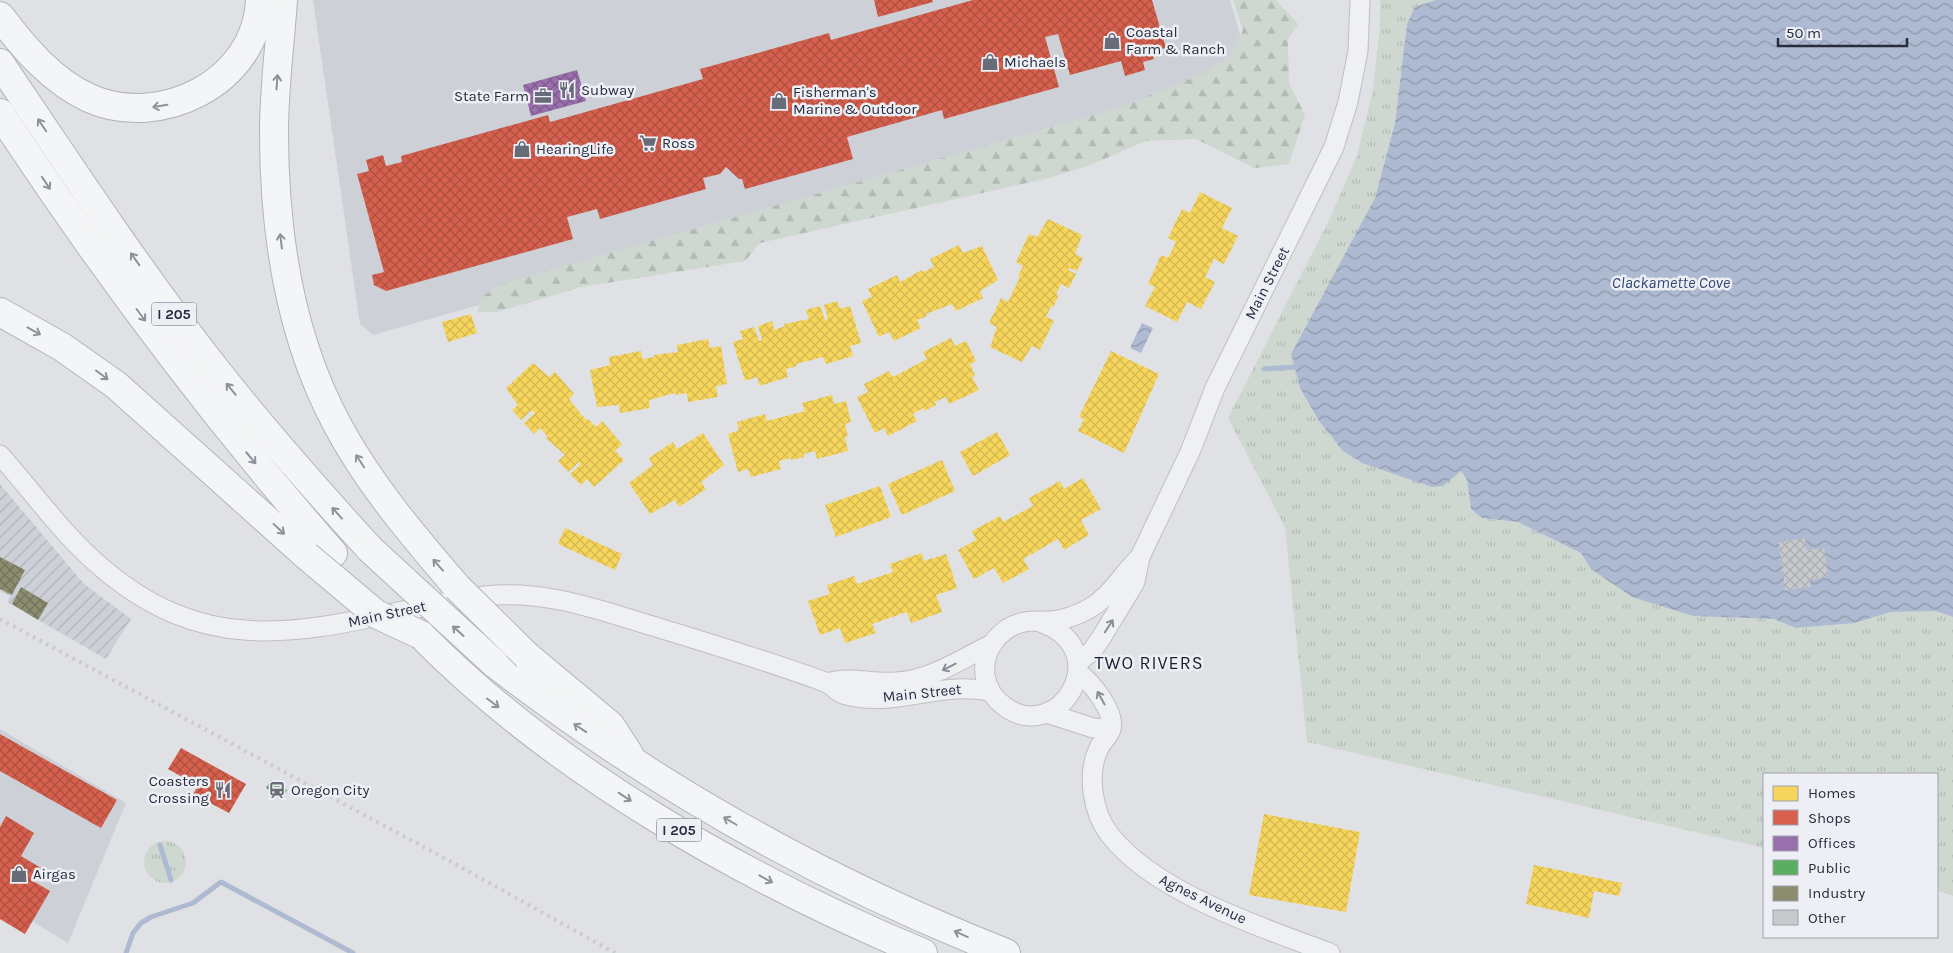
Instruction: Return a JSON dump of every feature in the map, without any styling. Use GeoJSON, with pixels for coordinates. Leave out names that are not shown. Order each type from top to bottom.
{"type":"FeatureCollection","features":[{"type":"Feature","properties":{"kind":"highway"},"geometry":{"type":"LineString","coordinates":[[0,16],[28,51],[74,90],[105,103],[140,109],[159,107],[184,100],[205,90],[221,78],[238,60],[250,39],[260,0]]}},
{"type":"Feature","properties":{"kind":"highway"},"geometry":{"type":"LineString","coordinates":[[283,0],[274,131],[280,235],[289,289],[308,355],[338,426],[384,497],[457,587],[527,656],[610,725],[635,764]]}},
{"type":"Feature","properties":{"kind":"highway","name":"I 205"},"geometry":{"type":"LineString","coordinates":[[0,63],[128,249],[216,370],[303,476],[370,549],[494,663],[568,719],[635,764],[782,852],[891,904],[1006,953]]}},
{"type":"Feature","properties":{"kind":"highway","name":"I 205"},"geometry":{"type":"LineString","coordinates":[[0,113],[69,215],[191,384],[250,456],[320,554],[420,634],[456,671],[482,694],[623,796],[701,844],[797,896],[867,930],[922,953]]}},
{"type":"Feature","properties":{"kind":"highway"},"geometry":{"type":"LineString","coordinates":[[0,312],[62,347],[116,385],[320,554]]}},
{"type":"Feature","properties":{"kind":"street","name":"Main Street"},"geometry":{"type":"LineString","coordinates":[[1047,713],[1059,707],[1068,697],[1075,686],[1078,668],[1092,651],[1122,606],[1135,582],[1140,557],[1190,452],[1214,388],[1334,147],[1348,102],[1358,50],[1360,0]]}},
{"type":"Feature","properties":{"kind":"street","name":"Main Street"},"geometry":{"type":"LineString","coordinates":[[0,455],[100,567],[148,602],[204,624],[248,631],[282,632],[323,627],[466,598],[501,594],[541,596],[598,608],[744,653],[828,682],[842,694],[870,698],[903,697],[954,689],[990,690],[985,675],[986,659],[992,644],[1000,633],[1012,625],[1026,622],[1060,620],[1091,608],[1105,596],[1126,570],[1140,557]]}},
{"type":"Feature","properties":{"kind":"street"},"geometry":{"type":"LineString","coordinates":[[990,690],[998,701],[1008,709],[1021,714],[1047,713],[1093,728],[1112,729],[1112,719],[1090,680],[1078,668],[1074,648],[1066,636],[1054,627],[1040,622]]}},
{"type":"Feature","properties":{"kind":"street","name":"Main Street"},"geometry":{"type":"LineString","coordinates":[[828,682],[844,678],[869,682],[897,682],[924,677],[992,644]]}},
{"type":"Feature","properties":{"kind":"street","name":"Agnes Avenue"},"geometry":{"type":"LineString","coordinates":[[1112,729],[1098,749],[1093,770],[1096,810],[1110,835],[1148,871],[1175,887],[1238,917],[1330,953]]}},
{"type":"Feature","properties":{"kind":"shaded area"},"geometry":{"type":"Polygon","coordinates":[[[313,0],[1230,0],[1255,85],[373,335],[360,324],[313,0]]]}},
{"type":"Feature","properties":{"kind":"shaded area"},"geometry":{"type":"Polygon","coordinates":[[[0,484],[84,584],[131,619],[106,659],[7,602],[10,596],[0,591],[0,484]]]}},
{"type":"Feature","properties":{"kind":"shaded area"},"geometry":{"type":"Polygon","coordinates":[[[0,729],[126,803],[68,943],[32,921],[25,934],[0,919],[0,729]]]}},
{"type":"Feature","properties":{"kind":"green space"},"geometry":{"type":"Polygon","coordinates":[[[1233,0],[1276,0],[1298,24],[1288,40],[1289,83],[1305,115],[1289,164],[1254,168],[1196,139],[1146,141],[1088,166],[1049,178],[760,243],[745,261],[582,287],[497,312],[477,312],[483,296],[501,284],[1118,108],[1207,72],[1229,57],[1243,30],[1233,0]]]}},
{"type":"Feature","properties":{"kind":"green space"},"geometry":{"type":"Polygon","coordinates":[[[1380,0],[1435,0],[1430,1],[1407,24],[1395,123],[1375,198],[1291,354],[1300,388],[1319,421],[1343,451],[1362,463],[1443,486],[1461,470],[1467,480],[1471,509],[1482,518],[1518,522],[1581,553],[1592,569],[1693,616],[1774,619],[1796,628],[1855,623],[1890,612],[1936,611],[1953,617],[1953,896],[1938,890],[1938,773],[1763,773],[1763,848],[1307,742],[1285,527],[1228,418],[1329,220],[1357,156],[1373,90],[1380,25],[1380,0]]]}},
{"type":"Feature","properties":{"kind":"green space"},"geometry":{"type":"Polygon","coordinates":[[[161,841],[169,841],[180,847],[186,862],[180,877],[169,883],[161,883],[150,877],[144,866],[144,858],[150,847],[161,841]]]}},
{"type":"Feature","properties":{"kind":"water","name":"Clackamette Cove"},"geometry":{"type":"Polygon","coordinates":[[[1435,0],[1953,0],[1953,617],[1936,611],[1890,612],[1855,623],[1796,628],[1774,619],[1693,616],[1632,597],[1591,569],[1581,553],[1518,522],[1482,518],[1471,509],[1467,480],[1461,471],[1443,486],[1432,487],[1362,463],[1343,451],[1319,421],[1300,388],[1291,354],[1375,198],[1395,123],[1407,24],[1415,7],[1435,0]]]}},
{"type":"Feature","properties":{"kind":"water"},"geometry":{"type":"Polygon","coordinates":[[[1142,323],[1153,328],[1141,353],[1130,348],[1142,323]]]}},
{"type":"Feature","properties":{"kind":"building: Homes"},"geometry":{"type":"Polygon","coordinates":[[[1200,192],[1232,208],[1222,228],[1238,236],[1224,264],[1214,259],[1205,277],[1215,282],[1201,309],[1187,302],[1177,322],[1145,306],[1155,287],[1148,284],[1161,255],[1168,258],[1176,242],[1168,238],[1182,209],[1190,213],[1200,192]]]}},
{"type":"Feature","properties":{"kind":"building: Homes"},"geometry":{"type":"Polygon","coordinates":[[[1048,219],[1082,235],[1075,254],[1083,258],[1077,271],[1069,268],[1068,270],[1076,274],[1069,288],[1061,284],[1056,294],[1059,295],[1046,317],[1054,320],[1040,350],[1032,346],[1022,362],[990,347],[997,327],[989,323],[1001,298],[1008,302],[1020,277],[1018,276],[1023,266],[1016,262],[1029,234],[1037,237],[1048,219]]]}},
{"type":"Feature","properties":{"kind":"building: Homes"},"geometry":{"type":"Polygon","coordinates":[[[959,245],[963,253],[982,246],[998,280],[980,291],[983,298],[956,311],[952,304],[926,314],[927,316],[917,320],[921,328],[894,341],[889,332],[879,337],[862,301],[872,297],[868,289],[897,275],[900,282],[922,270],[923,272],[934,267],[930,259],[959,245]]]}},
{"type":"Feature","properties":{"kind":"building: Homes"},"geometry":{"type":"Polygon","coordinates":[[[837,301],[840,309],[850,306],[861,343],[850,346],[853,356],[826,364],[823,357],[796,364],[797,366],[786,369],[788,377],[760,386],[757,377],[745,381],[733,342],[743,339],[740,331],[754,327],[759,341],[762,340],[758,326],[772,321],[774,330],[785,326],[784,324],[809,319],[806,310],[820,306],[825,320],[828,319],[824,305],[837,301]]]}},
{"type":"Feature","properties":{"kind":"building: Homes"},"geometry":{"type":"Polygon","coordinates":[[[471,314],[477,333],[448,342],[442,322],[471,314]]]}},
{"type":"Feature","properties":{"kind":"building: Homes"},"geometry":{"type":"Polygon","coordinates":[[[951,338],[955,346],[966,341],[976,361],[970,364],[975,375],[972,377],[979,390],[949,404],[946,397],[935,402],[936,405],[924,411],[923,408],[913,414],[917,421],[888,436],[884,428],[875,433],[857,397],[868,392],[864,384],[889,371],[893,377],[927,359],[923,352],[951,338]]]}},
{"type":"Feature","properties":{"kind":"building: Homes"},"geometry":{"type":"Polygon","coordinates":[[[708,339],[710,348],[721,346],[727,384],[716,386],[718,397],[688,402],[687,393],[676,395],[675,393],[649,400],[650,408],[620,413],[619,405],[597,407],[590,370],[610,365],[609,357],[641,351],[642,359],[654,357],[654,355],[678,352],[677,345],[708,339]]]}},
{"type":"Feature","properties":{"kind":"building: Homes"},"geometry":{"type":"Polygon","coordinates":[[[1111,351],[1159,374],[1124,453],[1078,431],[1084,419],[1079,417],[1111,351]]]}},
{"type":"Feature","properties":{"kind":"building: Homes"},"geometry":{"type":"Polygon","coordinates":[[[533,363],[549,377],[555,372],[574,394],[569,399],[586,420],[588,419],[596,427],[602,421],[622,444],[615,451],[624,460],[594,487],[587,479],[581,485],[570,474],[581,464],[579,462],[568,472],[558,461],[565,455],[546,438],[548,437],[540,428],[534,434],[524,423],[535,413],[532,410],[521,420],[512,410],[518,405],[506,388],[533,363]]]}},
{"type":"Feature","properties":{"kind":"building: Homes"},"geometry":{"type":"Polygon","coordinates":[[[832,395],[834,404],[846,401],[851,422],[845,424],[848,436],[845,437],[848,451],[817,459],[815,451],[804,454],[804,457],[779,461],[781,469],[751,477],[748,469],[738,472],[728,434],[739,430],[737,422],[765,414],[767,421],[805,411],[802,403],[832,395]]]}},
{"type":"Feature","properties":{"kind":"building: Homes"},"geometry":{"type":"Polygon","coordinates":[[[997,432],[1010,455],[973,476],[960,452],[997,432]]]}},
{"type":"Feature","properties":{"kind":"building: Homes"},"geometry":{"type":"Polygon","coordinates":[[[703,433],[724,465],[701,482],[706,489],[679,507],[675,500],[650,514],[629,483],[653,465],[649,458],[673,442],[677,449],[703,433]]]}},
{"type":"Feature","properties":{"kind":"building: Homes"},"geometry":{"type":"Polygon","coordinates":[[[942,460],[955,491],[902,515],[888,484],[942,460]]]}},
{"type":"Feature","properties":{"kind":"building: Homes"},"geometry":{"type":"Polygon","coordinates":[[[1083,478],[1101,509],[1081,520],[1089,535],[1064,550],[1058,539],[1023,559],[1029,569],[1003,583],[994,568],[974,579],[958,550],[976,540],[972,531],[1000,516],[1003,522],[1033,506],[1029,498],[1060,481],[1064,489],[1083,478]]]}},
{"type":"Feature","properties":{"kind":"building: Homes"},"geometry":{"type":"Polygon","coordinates":[[[880,486],[891,517],[836,537],[825,505],[880,486]]]}},
{"type":"Feature","properties":{"kind":"building: Homes"},"geometry":{"type":"Polygon","coordinates":[[[565,528],[622,554],[615,570],[558,544],[565,528]]]}},
{"type":"Feature","properties":{"kind":"building: Homes"},"geometry":{"type":"Polygon","coordinates":[[[921,553],[924,561],[946,554],[957,588],[936,595],[942,612],[911,623],[907,612],[872,624],[876,633],[845,643],[840,628],[820,635],[808,601],[830,594],[827,585],[854,576],[857,584],[893,572],[890,564],[921,553]]]}},
{"type":"Feature","properties":{"kind":"building: Homes"},"geometry":{"type":"Polygon","coordinates":[[[1264,814],[1360,832],[1346,912],[1249,895],[1264,814]]]}},
{"type":"Feature","properties":{"kind":"building: Homes"},"geometry":{"type":"Polygon","coordinates":[[[1534,865],[1622,883],[1619,896],[1594,891],[1589,918],[1526,904],[1534,865]]]}},
{"type":"Feature","properties":{"kind":"building: Shops"},"geometry":{"type":"Polygon","coordinates":[[[874,0],[932,0],[933,2],[878,17],[874,0]]]}},
{"type":"Feature","properties":{"kind":"building: Shops"},"geometry":{"type":"Polygon","coordinates":[[[973,0],[1152,0],[1166,48],[1152,52],[1154,59],[1143,62],[1145,70],[1125,76],[1121,61],[1070,75],[1058,34],[1045,37],[1059,87],[944,119],[942,110],[847,137],[853,159],[745,189],[742,179],[739,179],[726,167],[720,174],[703,178],[706,189],[600,219],[597,209],[567,217],[573,239],[386,291],[374,285],[372,275],[384,272],[357,174],[369,171],[366,160],[383,155],[386,166],[402,162],[401,156],[548,115],[550,122],[703,79],[700,69],[829,33],[831,40],[973,0]]]}},
{"type":"Feature","properties":{"kind":"building: Shops"},"geometry":{"type":"Polygon","coordinates":[[[0,734],[117,800],[101,828],[0,771],[0,734]]]}},
{"type":"Feature","properties":{"kind":"building: Shops"},"geometry":{"type":"Polygon","coordinates":[[[181,748],[246,784],[229,813],[193,794],[198,786],[168,769],[181,748]]]}},
{"type":"Feature","properties":{"kind":"building: Shops","name":"Airgas"},"geometry":{"type":"Polygon","coordinates":[[[6,816],[34,833],[21,856],[41,868],[33,881],[50,891],[25,934],[0,919],[0,827],[6,816]]]}},
{"type":"Feature","properties":{"kind":"building: Offices"},"geometry":{"type":"Polygon","coordinates":[[[577,70],[586,101],[531,116],[523,85],[577,70]]]}},
{"type":"Feature","properties":{"kind":"building: Public"},"geometry":{"type":"Polygon","coordinates":[[[271,780],[287,790],[283,798],[266,788],[271,780]]]}},
{"type":"Feature","properties":{"kind":"building: Industry"},"geometry":{"type":"Polygon","coordinates":[[[0,557],[25,570],[12,595],[0,589],[0,557]]]}},
{"type":"Feature","properties":{"kind":"building: Industry"},"geometry":{"type":"Polygon","coordinates":[[[21,587],[48,603],[38,620],[12,604],[21,587]]]}},
{"type":"Feature","properties":{"kind":"building: Other"},"geometry":{"type":"Polygon","coordinates":[[[1805,538],[1806,550],[1824,548],[1828,577],[1810,580],[1811,587],[1785,590],[1779,542],[1805,538]]]}},
{"type":"Feature","properties":{"kind":"waterway"},"geometry":{"type":"LineString","coordinates":[[1264,369],[1295,367]]}},
{"type":"Feature","properties":{"kind":"waterway"},"geometry":{"type":"LineString","coordinates":[[160,845],[171,880]]}},
{"type":"Feature","properties":{"kind":"waterway"},"geometry":{"type":"LineString","coordinates":[[126,953],[133,933],[141,923],[151,917],[193,903],[221,882],[353,953]]}},
{"type":"Feature","properties":{"kind":"railway"},"geometry":{"type":"LineString","coordinates":[[0,619],[448,860],[615,953]]}},
{"type":"Feature","properties":{"kind":"place","name":"Coastal Farm & Ranch"},"geometry":{"type":"Point","coordinates":[1112,41]}},
{"type":"Feature","properties":{"kind":"place","name":"Michaels"},"geometry":{"type":"Point","coordinates":[990,62]}},
{"type":"Feature","properties":{"kind":"place","name":"Subway"},"geometry":{"type":"Point","coordinates":[567,90]}},
{"type":"Feature","properties":{"kind":"place","name":"State Farm"},"geometry":{"type":"Point","coordinates":[543,96]}},
{"type":"Feature","properties":{"kind":"place","name":"Fisherman's Marine & Outdoor"},"geometry":{"type":"Point","coordinates":[779,101]}},
{"type":"Feature","properties":{"kind":"place","name":"Ross"},"geometry":{"type":"Point","coordinates":[648,143]}},
{"type":"Feature","properties":{"kind":"place","name":"HearingLife"},"geometry":{"type":"Point","coordinates":[522,149]}},
{"type":"Feature","properties":{"kind":"place","name":"Coasters Crossing"},"geometry":{"type":"Point","coordinates":[223,790]}},
{"type":"Feature","properties":{"kind":"place","name":"Oregon City"},"geometry":{"type":"Point","coordinates":[277,790]}},
{"type":"Feature","properties":{"kind":"place","name":"Airgas"},"geometry":{"type":"Point","coordinates":[19,874]}},
{"type":"Feature","properties":{"kind":"district","name":"TWO RIVERS"},"geometry":{"type":"Point","coordinates":[1149,663]}}]}
